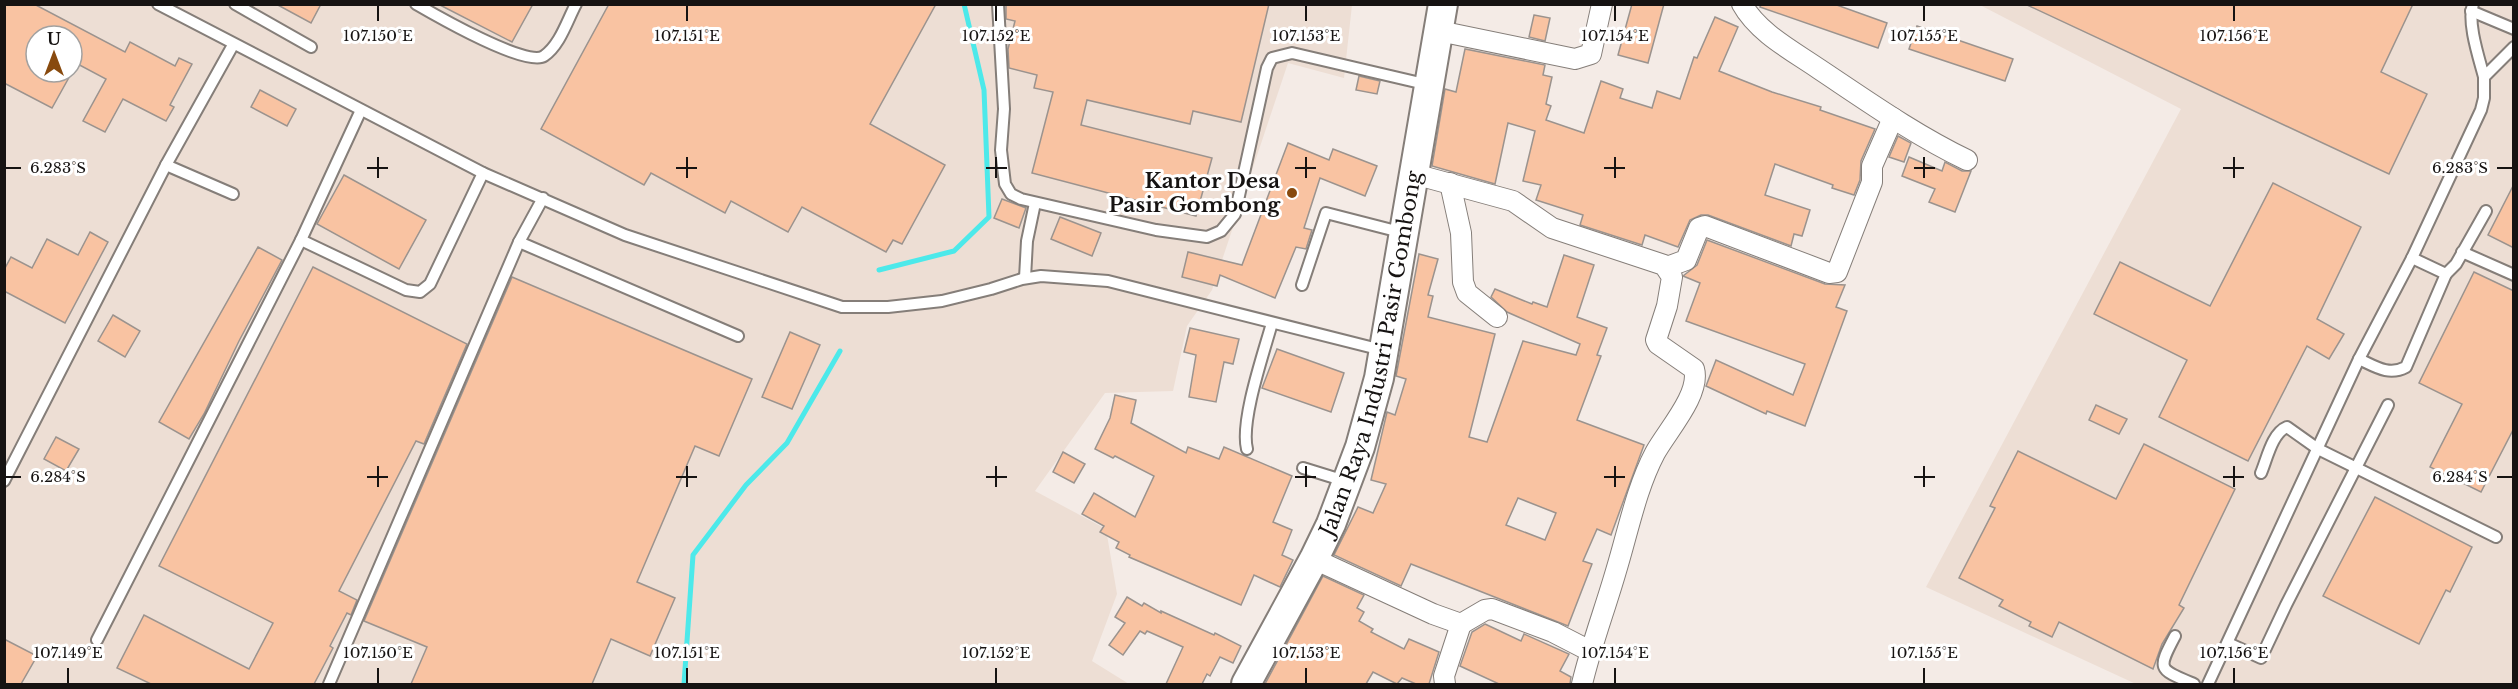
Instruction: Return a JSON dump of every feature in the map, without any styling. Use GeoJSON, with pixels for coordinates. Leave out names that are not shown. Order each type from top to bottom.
{"type":"FeatureCollection","features":[{"type":"Feature","properties":{"kind":"main road","name":"Jalan Raya Industri Pasir Gombong"},"geometry":{"type":"LineString","coordinates":[[1245,684],[1314,559],[1348,482],[1371,410],[1441,18]]}},
{"type":"Feature","properties":{"kind":"street"},"geometry":{"type":"LineString","coordinates":[[1441,18],[1575,59],[1591,54],[1602,4]]}},
{"type":"Feature","properties":{"kind":"street"},"geometry":{"type":"LineString","coordinates":[[1743,4],[1756,21],[1779,42],[1893,118],[1942,148],[1967,160]]}},
{"type":"Feature","properties":{"kind":"street"},"geometry":{"type":"LineString","coordinates":[[1414,174],[1513,201],[1552,228],[1667,267],[1686,260],[1699,228],[1705,226],[1829,273],[1837,272],[1872,182],[1872,166],[1893,118]]}},
{"type":"Feature","properties":{"kind":"street"},"geometry":{"type":"LineString","coordinates":[[1450,183],[1461,233],[1463,282],[1472,297],[1497,317]]}},
{"type":"Feature","properties":{"kind":"street"},"geometry":{"type":"LineString","coordinates":[[1582,684],[1590,651],[1644,477],[1654,455],[1695,385],[1694,369],[1658,344],[1656,340],[1671,290],[1672,276],[1667,267]]}},
{"type":"Feature","properties":{"kind":"street"},"geometry":{"type":"LineString","coordinates":[[1314,559],[1433,614],[1461,624]]}},
{"type":"Feature","properties":{"kind":"street"},"geometry":{"type":"LineString","coordinates":[[1444,684],[1444,676],[1461,624],[1485,610],[1492,609],[1553,632],[1590,651]]}},
{"type":"Feature","properties":{"kind":"lane"},"geometry":{"type":"LineString","coordinates":[[158,4],[483,173],[625,235],[842,307],[888,307],[942,301],[1025,278],[1041,276],[1108,281],[1383,350]]}},
{"type":"Feature","properties":{"kind":"lane"},"geometry":{"type":"LineString","coordinates":[[235,4],[311,47]]}},
{"type":"Feature","properties":{"kind":"lane"},"geometry":{"type":"LineString","coordinates":[[416,4],[494,45],[534,59],[543,57],[558,39],[576,4]]}},
{"type":"Feature","properties":{"kind":"lane"},"geometry":{"type":"LineString","coordinates":[[998,4],[1004,109],[1001,150],[1005,184],[1011,194],[1035,203],[1156,230],[1207,237],[1221,231],[1235,214],[1267,68],[1272,58],[1292,53],[1429,86]]}},
{"type":"Feature","properties":{"kind":"lane"},"geometry":{"type":"LineString","coordinates":[[2472,8],[2514,29]]}},
{"type":"Feature","properties":{"kind":"lane"},"geometry":{"type":"LineString","coordinates":[[2208,684],[2359,359],[2412,258],[2481,110],[2484,98],[2484,77],[2475,44],[2472,8]]}},
{"type":"Feature","properties":{"kind":"lane"},"geometry":{"type":"LineString","coordinates":[[4,481],[166,165],[233,45]]}},
{"type":"Feature","properties":{"kind":"lane"},"geometry":{"type":"LineString","coordinates":[[2484,77],[2514,48]]}},
{"type":"Feature","properties":{"kind":"lane"},"geometry":{"type":"LineString","coordinates":[[97,640],[301,240],[361,110]]}},
{"type":"Feature","properties":{"kind":"lane"},"geometry":{"type":"LineString","coordinates":[[166,165],[233,194]]}},
{"type":"Feature","properties":{"kind":"lane"},"geometry":{"type":"LineString","coordinates":[[301,240],[406,290],[420,292],[430,284],[483,173]]}},
{"type":"Feature","properties":{"kind":"lane"},"geometry":{"type":"LineString","coordinates":[[329,684],[519,243],[543,198]]}},
{"type":"Feature","properties":{"kind":"lane"},"geometry":{"type":"LineString","coordinates":[[1025,278],[1027,241],[1035,203]]}},
{"type":"Feature","properties":{"kind":"lane"},"geometry":{"type":"LineString","coordinates":[[2359,359],[2390,372],[2397,372],[2406,367],[2446,274],[2456,264],[2486,211]]}},
{"type":"Feature","properties":{"kind":"lane"},"geometry":{"type":"LineString","coordinates":[[1302,285],[1326,213],[1404,233]]}},
{"type":"Feature","properties":{"kind":"lane"},"geometry":{"type":"LineString","coordinates":[[519,243],[738,336]]}},
{"type":"Feature","properties":{"kind":"lane"},"geometry":{"type":"LineString","coordinates":[[2462,252],[2514,275]]}},
{"type":"Feature","properties":{"kind":"lane"},"geometry":{"type":"LineString","coordinates":[[2412,258],[2446,274]]}},
{"type":"Feature","properties":{"kind":"lane"},"geometry":{"type":"LineString","coordinates":[[1247,449],[1245,439],[1255,386],[1272,322]]}},
{"type":"Feature","properties":{"kind":"lane"},"geometry":{"type":"LineString","coordinates":[[2228,643],[2261,658],[2388,405]]}},
{"type":"Feature","properties":{"kind":"lane"},"geometry":{"type":"LineString","coordinates":[[2261,472],[2276,438],[2286,427],[2318,449],[2496,537]]}},
{"type":"Feature","properties":{"kind":"lane"},"geometry":{"type":"LineString","coordinates":[[1303,468],[1348,482]]}},
{"type":"Feature","properties":{"kind":"lane"},"geometry":{"type":"LineString","coordinates":[[2175,636],[2162,661],[2163,666],[2166,671],[2194,684]]}},
{"type":"Feature","properties":{"kind":"shaded area"},"geometry":{"type":"Polygon","coordinates":[[[4,5],[1352,5],[1344,78],[1288,63],[1212,290],[1187,326],[1173,391],[1105,393],[1035,491],[1106,529],[1117,594],[1092,661],[1129,684],[5,684],[4,5]]]}},
{"type":"Feature","properties":{"kind":"shaded area"},"geometry":{"type":"Polygon","coordinates":[[[1980,5],[2513,5],[2513,684],[2136,684],[1926,587],[2181,109],[1980,5]]]}},
{"type":"Feature","properties":{"kind":"building"},"geometry":{"type":"Polygon","coordinates":[[[4,4],[34,4],[72,24],[24,24],[24,84],[65,84],[52,108],[4,83],[4,4]]]}},
{"type":"Feature","properties":{"kind":"building"},"geometry":{"type":"Polygon","coordinates":[[[276,4],[321,4],[311,23],[276,4]]]}},
{"type":"Feature","properties":{"kind":"building"},"geometry":{"type":"Polygon","coordinates":[[[438,4],[533,4],[512,42],[438,4]]]}},
{"type":"Feature","properties":{"kind":"building"},"geometry":{"type":"Polygon","coordinates":[[[609,4],[936,4],[870,124],[945,165],[902,244],[893,240],[886,252],[802,207],[788,232],[731,201],[725,213],[651,173],[644,185],[541,129],[609,4]]]}},
{"type":"Feature","properties":{"kind":"building"},"geometry":{"type":"Polygon","coordinates":[[[1006,4],[1269,4],[1241,122],[1193,111],[1190,124],[1087,100],[1081,125],[1212,158],[1196,216],[1032,173],[1053,92],[1034,88],[1037,75],[1009,68],[1008,49],[1015,21],[1006,19],[1006,4]]]}},
{"type":"Feature","properties":{"kind":"building"},"geometry":{"type":"Polygon","coordinates":[[[1632,4],[1664,4],[1648,63],[1618,55],[1632,4]]]}},
{"type":"Feature","properties":{"kind":"building"},"geometry":{"type":"Polygon","coordinates":[[[1761,4],[1834,4],[1887,23],[1878,48],[1760,7],[1761,4]]]}},
{"type":"Feature","properties":{"kind":"building"},"geometry":{"type":"Polygon","coordinates":[[[2025,4],[2413,4],[2381,72],[2427,94],[2389,174],[2025,4]]]}},
{"type":"Feature","properties":{"kind":"building"},"geometry":{"type":"Polygon","coordinates":[[[1534,15],[1550,18],[1545,41],[1529,37],[1534,15]]]}},
{"type":"Feature","properties":{"kind":"building"},"geometry":{"type":"Polygon","coordinates":[[[1715,17],[1738,27],[1719,71],[1772,92],[1821,107],[1820,110],[1875,129],[1861,161],[1860,180],[1854,195],[1775,164],[1765,195],[1810,210],[1802,236],[1794,234],[1791,246],[1708,215],[1701,215],[1690,220],[1678,247],[1645,235],[1642,245],[1580,225],[1583,215],[1536,200],[1541,185],[1523,181],[1535,131],[1508,123],[1495,184],[1432,166],[1445,89],[1456,92],[1465,49],[1545,65],[1543,75],[1552,77],[1546,104],[1551,106],[1546,120],[1584,133],[1601,81],[1623,89],[1620,98],[1652,108],[1657,91],[1680,99],[1694,57],[1697,58],[1715,17]]]}},
{"type":"Feature","properties":{"kind":"building"},"geometry":{"type":"Polygon","coordinates":[[[1917,26],[2013,59],[2005,81],[1909,49],[1917,26]]]}},
{"type":"Feature","properties":{"kind":"building"},"geometry":{"type":"Polygon","coordinates":[[[84,30],[125,52],[130,42],[175,66],[179,58],[192,64],[170,105],[174,107],[166,121],[123,99],[105,132],[83,121],[106,79],[84,67],[84,30]]]}},
{"type":"Feature","properties":{"kind":"building"},"geometry":{"type":"Polygon","coordinates":[[[1359,76],[1380,81],[1377,94],[1356,90],[1359,76]]]}},
{"type":"Feature","properties":{"kind":"building"},"geometry":{"type":"Polygon","coordinates":[[[260,90],[296,109],[287,126],[251,107],[260,90]]]}},
{"type":"Feature","properties":{"kind":"building"},"geometry":{"type":"Polygon","coordinates":[[[1898,136],[1911,143],[1904,162],[1889,157],[1898,136]]]}},
{"type":"Feature","properties":{"kind":"building","name":"Kantor Desa Pasir Gombong"},"geometry":{"type":"Polygon","coordinates":[[[1288,143],[1329,160],[1333,149],[1377,166],[1365,196],[1320,178],[1304,228],[1312,230],[1306,249],[1296,247],[1275,298],[1220,275],[1217,286],[1182,277],[1188,252],[1242,265],[1288,143]]]}},
{"type":"Feature","properties":{"kind":"building"},"geometry":{"type":"Polygon","coordinates":[[[1909,157],[1942,171],[1945,162],[1962,171],[1971,171],[1955,212],[1929,202],[1935,189],[1902,176],[1909,157]]]}},
{"type":"Feature","properties":{"kind":"building"},"geometry":{"type":"Polygon","coordinates":[[[344,175],[426,220],[399,269],[317,224],[344,175]]]}},
{"type":"Feature","properties":{"kind":"building"},"geometry":{"type":"Polygon","coordinates":[[[2273,183],[2361,227],[2317,319],[2344,334],[2329,359],[2307,346],[2248,461],[2159,417],[2187,360],[2094,314],[2120,262],[2210,306],[2273,183]]]}},
{"type":"Feature","properties":{"kind":"building"},"geometry":{"type":"Polygon","coordinates":[[[2514,184],[2514,248],[2488,235],[2514,184]]]}},
{"type":"Feature","properties":{"kind":"building"},"geometry":{"type":"Polygon","coordinates":[[[1002,199],[1026,208],[1019,228],[994,218],[1002,199]]]}},
{"type":"Feature","properties":{"kind":"building"},"geometry":{"type":"Polygon","coordinates":[[[1060,217],[1101,233],[1092,256],[1051,239],[1060,217]]]}},
{"type":"Feature","properties":{"kind":"building"},"geometry":{"type":"Polygon","coordinates":[[[90,232],[108,242],[65,323],[4,291],[4,270],[11,257],[32,268],[47,239],[78,255],[90,232]]]}},
{"type":"Feature","properties":{"kind":"building"},"geometry":{"type":"Polygon","coordinates":[[[1707,240],[1825,284],[1845,285],[1836,307],[1847,311],[1805,426],[1767,411],[1766,414],[1706,386],[1716,360],[1793,395],[1805,364],[1686,321],[1700,283],[1683,276],[1697,265],[1707,240]]]}},
{"type":"Feature","properties":{"kind":"building"},"geometry":{"type":"Polygon","coordinates":[[[258,247],[282,260],[189,439],[159,422],[258,247]]]}},
{"type":"Feature","properties":{"kind":"building"},"geometry":{"type":"Polygon","coordinates":[[[1419,254],[1438,259],[1428,295],[1433,296],[1428,317],[1495,334],[1469,437],[1487,442],[1523,341],[1576,355],[1580,344],[1507,312],[1491,297],[1495,289],[1532,304],[1533,302],[1547,307],[1564,255],[1594,265],[1577,317],[1607,328],[1597,355],[1601,356],[1577,420],[1644,445],[1611,535],[1597,529],[1583,561],[1592,564],[1568,626],[1411,564],[1401,586],[1334,555],[1358,507],[1373,513],[1386,484],[1371,480],[1387,412],[1395,415],[1406,379],[1396,376],[1419,254]],[[1518,498],[1506,525],[1545,540],[1556,513],[1518,498]]]}},
{"type":"Feature","properties":{"kind":"building"},"geometry":{"type":"Polygon","coordinates":[[[313,267],[467,344],[424,444],[416,441],[339,591],[357,600],[351,615],[347,613],[330,646],[333,648],[314,684],[151,684],[117,668],[144,615],[249,669],[273,623],[159,566],[313,267]]]}},
{"type":"Feature","properties":{"kind":"building"},"geometry":{"type":"Polygon","coordinates":[[[2474,272],[2514,291],[2514,428],[2481,492],[2430,467],[2462,404],[2419,383],[2474,272]]]}},
{"type":"Feature","properties":{"kind":"building"},"geometry":{"type":"Polygon","coordinates":[[[512,277],[752,379],[719,456],[695,446],[637,582],[675,598],[650,656],[611,639],[592,684],[411,684],[427,647],[364,621],[512,277]]]}},
{"type":"Feature","properties":{"kind":"building"},"geometry":{"type":"Polygon","coordinates":[[[113,315],[140,331],[125,357],[98,341],[113,315]]]}},
{"type":"Feature","properties":{"kind":"building"},"geometry":{"type":"Polygon","coordinates":[[[1190,328],[1239,339],[1233,364],[1224,362],[1216,402],[1189,397],[1196,355],[1184,352],[1190,328]]]}},
{"type":"Feature","properties":{"kind":"building"},"geometry":{"type":"Polygon","coordinates":[[[790,332],[820,345],[792,409],[762,397],[790,332]]]}},
{"type":"Feature","properties":{"kind":"building"},"geometry":{"type":"Polygon","coordinates":[[[1277,349],[1344,373],[1331,412],[1262,388],[1277,349]]]}},
{"type":"Feature","properties":{"kind":"building"},"geometry":{"type":"Polygon","coordinates":[[[1115,395],[1136,400],[1131,423],[1186,453],[1188,447],[1219,459],[1224,447],[1292,476],[1273,522],[1292,530],[1282,555],[1293,560],[1280,587],[1254,575],[1241,605],[1129,557],[1130,555],[1116,548],[1119,542],[1100,532],[1104,526],[1082,514],[1094,493],[1135,517],[1154,476],[1115,456],[1113,458],[1095,449],[1110,418],[1115,395]]]}},
{"type":"Feature","properties":{"kind":"building"},"geometry":{"type":"Polygon","coordinates":[[[2096,405],[2127,419],[2119,434],[2089,420],[2096,405]]]}},
{"type":"Feature","properties":{"kind":"building"},"geometry":{"type":"Polygon","coordinates":[[[56,437],[79,449],[66,471],[44,459],[56,437]]]}},
{"type":"Feature","properties":{"kind":"building"},"geometry":{"type":"Polygon","coordinates":[[[2144,444],[2235,489],[2179,605],[2184,608],[2162,644],[2153,669],[2059,622],[2052,637],[2029,626],[2031,622],[1999,606],[2003,600],[1959,578],[1995,508],[1990,506],[2018,451],[2116,499],[2144,444]]]}},
{"type":"Feature","properties":{"kind":"building"},"geometry":{"type":"Polygon","coordinates":[[[1063,452],[1085,464],[1074,483],[1053,472],[1063,452]]]}},
{"type":"Feature","properties":{"kind":"building"},"geometry":{"type":"Polygon","coordinates":[[[2375,497],[2472,547],[2450,592],[2446,590],[2419,644],[2323,596],[2375,497]]]}},
{"type":"Feature","properties":{"kind":"building"},"geometry":{"type":"Polygon","coordinates":[[[1323,576],[1364,595],[1357,608],[1364,612],[1359,621],[1373,629],[1371,632],[1404,649],[1409,639],[1439,652],[1429,684],[1416,684],[1402,678],[1397,684],[1373,672],[1366,684],[1265,684],[1323,576]]]}},
{"type":"Feature","properties":{"kind":"building"},"geometry":{"type":"Polygon","coordinates":[[[1127,597],[1142,606],[1144,603],[1161,613],[1161,611],[1214,635],[1215,633],[1241,646],[1233,663],[1220,657],[1210,676],[1207,674],[1202,684],[1166,684],[1183,647],[1147,631],[1145,634],[1140,631],[1123,655],[1109,645],[1125,623],[1115,617],[1127,597]]]}},
{"type":"Feature","properties":{"kind":"building"},"geometry":{"type":"Polygon","coordinates":[[[1485,624],[1521,641],[1524,634],[1569,654],[1560,671],[1571,677],[1570,684],[1499,684],[1460,666],[1472,632],[1485,624]]]}},
{"type":"Feature","properties":{"kind":"building"},"geometry":{"type":"Polygon","coordinates":[[[4,639],[37,656],[21,684],[4,684],[4,639]]]}},
{"type":"Feature","properties":{"kind":"waterway"},"geometry":{"type":"LineString","coordinates":[[879,270],[954,251],[989,217],[984,90],[964,4]]}},
{"type":"Feature","properties":{"kind":"waterway"},"geometry":{"type":"LineString","coordinates":[[684,684],[693,555],[746,485],[787,443],[840,351]]}},
{"type":"Feature","properties":{"kind":"place","name":"Kantor Desa Pasir Gombong"},"geometry":{"type":"Point","coordinates":[1292,193]}}]}
